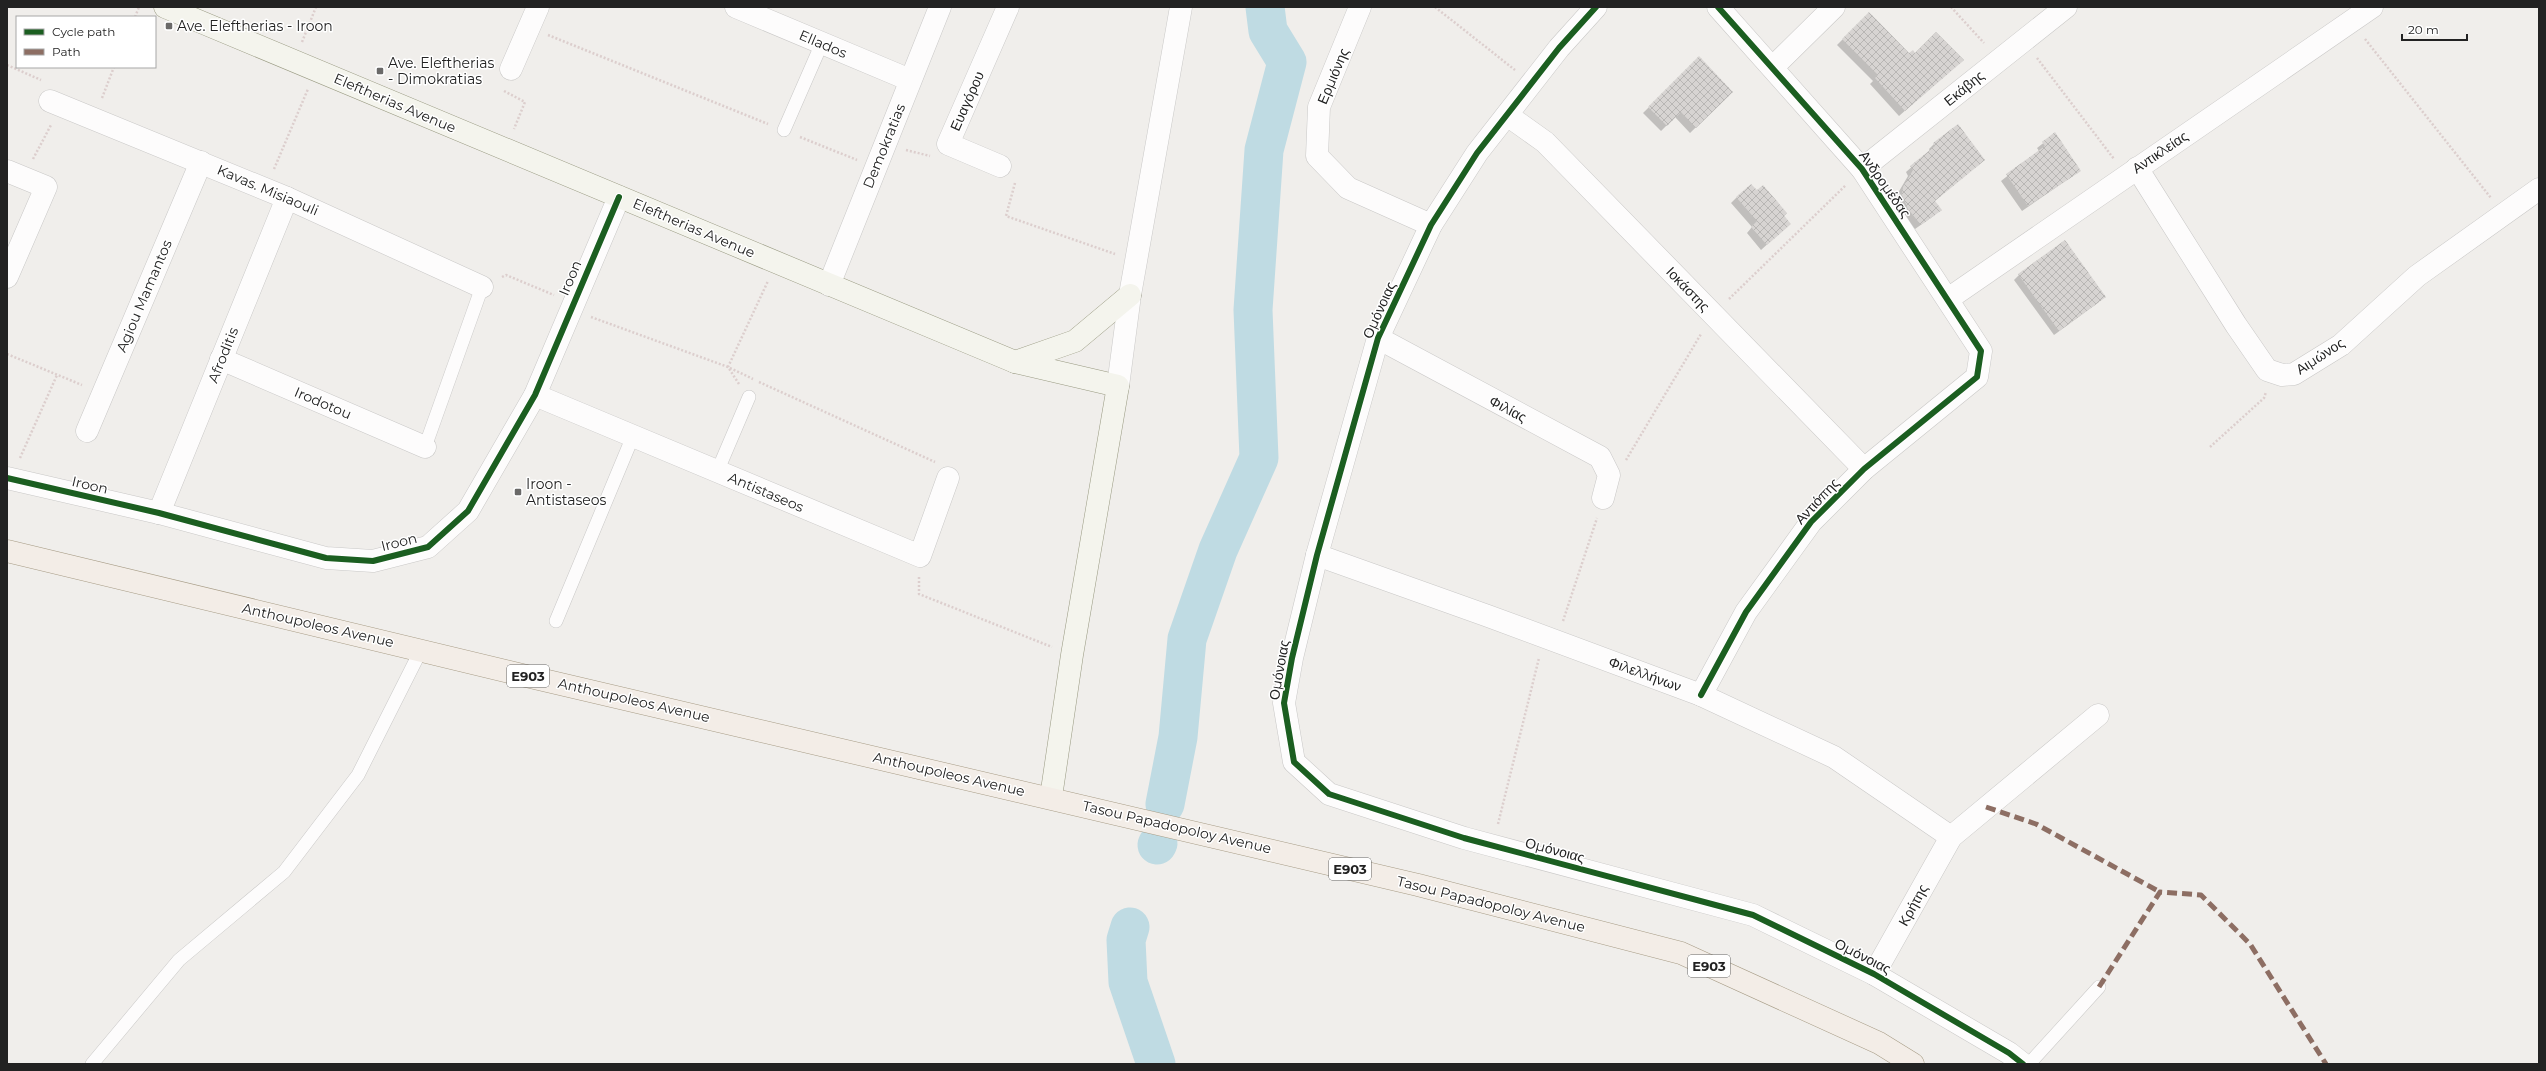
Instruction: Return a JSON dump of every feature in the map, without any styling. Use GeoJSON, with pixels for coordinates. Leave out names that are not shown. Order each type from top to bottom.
{"type":"FeatureCollection","features":[{"type":"Feature","properties":{"kind":"main road","name":"Eleftherias Avenue"},"geometry":{"type":"LineString","coordinates":[[165,7],[1015,362],[1118,386]]}},
{"type":"Feature","properties":{"kind":"main road"},"geometry":{"type":"LineString","coordinates":[[1015,362],[1075,341],[1130,295]]}},
{"type":"Feature","properties":{"kind":"main road"},"geometry":{"type":"LineString","coordinates":[[1051,797],[1072,655],[1118,386]]}},
{"type":"Feature","properties":{"kind":"main road","name":"Anthoupoleos Avenue"},"geometry":{"type":"LineString","coordinates":[[7,551],[421,650],[1051,797]]}},
{"type":"Feature","properties":{"kind":"main road","name":"Tasou Papadopoloy Avenue"},"geometry":{"type":"LineString","coordinates":[[1051,797],[1418,885],[1681,953],[1879,1043],[1913,1064]]}},
{"type":"Feature","properties":{"kind":"street"},"geometry":{"type":"LineString","coordinates":[[511,68],[538,7]]}},
{"type":"Feature","properties":{"kind":"street","name":"Ellados"},"geometry":{"type":"LineString","coordinates":[[736,7],[910,80]]}},
{"type":"Feature","properties":{"kind":"street","name":"Demokratias"},"geometry":{"type":"LineString","coordinates":[[829,285],[940,7]]}},
{"type":"Feature","properties":{"kind":"street","name":"Ευαγόρου"},"geometry":{"type":"LineString","coordinates":[[1000,166],[948,144],[1008,7]]}},
{"type":"Feature","properties":{"kind":"street"},"geometry":{"type":"LineString","coordinates":[[1118,386],[1130,295],[1181,7]]}},
{"type":"Feature","properties":{"kind":"street","name":"Ερμιόνης"},"geometry":{"type":"LineString","coordinates":[[1360,7],[1319,107],[1317,156],[1348,188],[1431,225]]}},
{"type":"Feature","properties":{"kind":"street","name":"Ομόνοιας"},"geometry":{"type":"LineString","coordinates":[[1596,7],[1559,48],[1477,153],[1431,225],[1378,338],[1317,555],[1292,658],[1284,704],[1294,762],[1329,794],[1492,846],[1753,915],[1874,974],[2009,1053],[2023,1064]]}},
{"type":"Feature","properties":{"kind":"street","name":"Ανδρομέδας"},"geometry":{"type":"LineString","coordinates":[[1718,7],[1862,169],[1948,299],[1980,351],[1977,377]]}},
{"type":"Feature","properties":{"kind":"street"},"geometry":{"type":"LineString","coordinates":[[1772,67],[1834,7]]}},
{"type":"Feature","properties":{"kind":"street","name":"Εκάβης"},"geometry":{"type":"LineString","coordinates":[[1862,169],[2066,7]]}},
{"type":"Feature","properties":{"kind":"street","name":"Αντικλείας"},"geometry":{"type":"LineString","coordinates":[[1948,299],[2372,7]]}},
{"type":"Feature","properties":{"kind":"street","name":"Kavas. Misiaouli"},"geometry":{"type":"LineString","coordinates":[[56,103],[287,198],[482,287]]}},
{"type":"Feature","properties":{"kind":"street","name":"Ιοκάστης"},"geometry":{"type":"LineString","coordinates":[[1507,114],[1545,142],[1864,469]]}},
{"type":"Feature","properties":{"kind":"street","name":"Agiou Mamantos"},"geometry":{"type":"LineString","coordinates":[[87,431],[201,162]]}},
{"type":"Feature","properties":{"kind":"street"},"geometry":{"type":"LineString","coordinates":[[2132,172],[2236,325],[2270,371]]}},
{"type":"Feature","properties":{"kind":"street"},"geometry":{"type":"LineString","coordinates":[[7,277],[46,187],[15,174]]}},
{"type":"Feature","properties":{"kind":"street","name":"Αιμώνος"},"geometry":{"type":"LineString","coordinates":[[2270,371],[2282,375],[2294,374],[2341,345],[2417,276],[2539,189]]}},
{"type":"Feature","properties":{"kind":"street","name":"Iroon"},"geometry":{"type":"LineString","coordinates":[[9,479],[158,513],[326,558],[373,561],[428,548],[468,511],[535,395],[619,197]]}},
{"type":"Feature","properties":{"kind":"street","name":"Afroditis"},"geometry":{"type":"LineString","coordinates":[[158,513],[287,198]]}},
{"type":"Feature","properties":{"kind":"street","name":"Φιλίας"},"geometry":{"type":"LineString","coordinates":[[1378,338],[1600,457],[1609,475],[1603,498]]}},
{"type":"Feature","properties":{"kind":"street","name":"Irodotou"},"geometry":{"type":"LineString","coordinates":[[221,359],[425,447]]}},
{"type":"Feature","properties":{"kind":"street","name":"Αντιόπης"},"geometry":{"type":"LineString","coordinates":[[1701,695],[1746,612],[1811,522],[1864,469],[1977,377]]}},
{"type":"Feature","properties":{"kind":"street","name":"Antistaseos"},"geometry":{"type":"LineString","coordinates":[[535,395],[920,556]]}},
{"type":"Feature","properties":{"kind":"street"},"geometry":{"type":"LineString","coordinates":[[920,556],[948,478]]}},
{"type":"Feature","properties":{"kind":"street","name":"Φιλελλήνων"},"geometry":{"type":"LineString","coordinates":[[1317,555],[1701,695],[1834,757],[1951,837]]}},
{"type":"Feature","properties":{"kind":"street"},"geometry":{"type":"LineString","coordinates":[[1951,837],[2098,715]]}},
{"type":"Feature","properties":{"kind":"street","name":"Κρήτης"},"geometry":{"type":"LineString","coordinates":[[1874,974],[1951,837]]}},
{"type":"Feature","properties":{"kind":"lane"},"geometry":{"type":"LineString","coordinates":[[784,130],[822,43]]}},
{"type":"Feature","properties":{"kind":"lane"},"geometry":{"type":"LineString","coordinates":[[425,447],[482,287]]}},
{"type":"Feature","properties":{"kind":"lane"},"geometry":{"type":"LineString","coordinates":[[717,472],[749,397]]}},
{"type":"Feature","properties":{"kind":"lane"},"geometry":{"type":"LineString","coordinates":[[556,621],[633,436]]}},
{"type":"Feature","properties":{"kind":"lane"},"geometry":{"type":"LineString","coordinates":[[92,1064],[179,960],[284,872],[358,775],[421,650]]}},
{"type":"Feature","properties":{"kind":"lane"},"geometry":{"type":"LineString","coordinates":[[2029,1064],[2099,987]]}},
{"type":"Feature","properties":{"kind":"path"},"geometry":{"type":"LineString","coordinates":[[294,61],[316,7]]}},
{"type":"Feature","properties":{"kind":"path"},"geometry":{"type":"LineString","coordinates":[[1435,7],[1531,83]]}},
{"type":"Feature","properties":{"kind":"path"},"geometry":{"type":"LineString","coordinates":[[1951,7],[1999,60]]}},
{"type":"Feature","properties":{"kind":"path"},"geometry":{"type":"LineString","coordinates":[[2351,22],[2504,214]]}},
{"type":"Feature","properties":{"kind":"path"},"geometry":{"type":"LineString","coordinates":[[529,27],[875,168]]}},
{"type":"Feature","properties":{"kind":"path"},"geometry":{"type":"LineString","coordinates":[[2024,40],[2132,172]]}},
{"type":"Feature","properties":{"kind":"path"},"geometry":{"type":"LineString","coordinates":[[7,65],[54,86],[56,103],[15,174]]}},
{"type":"Feature","properties":{"kind":"path"},"geometry":{"type":"LineString","coordinates":[[94,118],[114,68]]}},
{"type":"Feature","properties":{"kind":"path"},"geometry":{"type":"LineString","coordinates":[[506,150],[525,102],[502,90],[511,68]]}},
{"type":"Feature","properties":{"kind":"path"},"geometry":{"type":"LineString","coordinates":[[266,189],[316,70]]}},
{"type":"Feature","properties":{"kind":"path"},"geometry":{"type":"LineString","coordinates":[[885,142],[928,157],[948,144]]}},
{"type":"Feature","properties":{"kind":"path"},"geometry":{"type":"LineString","coordinates":[[1000,166],[1015,182],[1006,216],[1136,261]]}},
{"type":"Feature","properties":{"kind":"path"},"geometry":{"type":"LineString","coordinates":[[1623,464],[1713,315],[1862,169]]}},
{"type":"Feature","properties":{"kind":"path"},"geometry":{"type":"LineString","coordinates":[[749,397],[728,367],[777,263]]}},
{"type":"Feature","properties":{"kind":"path"},"geometry":{"type":"LineString","coordinates":[[482,287],[506,275],[573,303]]}},
{"type":"Feature","properties":{"kind":"path"},"geometry":{"type":"LineString","coordinates":[[7,354],[103,392]]}},
{"type":"Feature","properties":{"kind":"path"},"geometry":{"type":"LineString","coordinates":[[2210,447],[2264,398],[2270,371]]}},
{"type":"Feature","properties":{"kind":"path"},"geometry":{"type":"LineString","coordinates":[[9,479],[57,375]]}},
{"type":"Feature","properties":{"kind":"path"},"geometry":{"type":"LineString","coordinates":[[1492,846],[1550,639],[1603,498]]}},
{"type":"Feature","properties":{"kind":"path"},"geometry":{"type":"LineString","coordinates":[[920,556],[919,594],[1072,655]]}},
{"type":"Feature","properties":{"kind":"building"},"geometry":{"type":"Polygon","coordinates":[[[1869,12],[1909,53],[1913,50],[1915,53],[1936,32],[1964,60],[1905,111],[1875,78],[1878,75],[1842,39],[1869,12]]]}},
{"type":"Feature","properties":{"kind":"building"},"geometry":{"type":"Polygon","coordinates":[[[1699,56],[1733,92],[1696,128],[1681,112],[1667,126],[1648,107],[1699,56]]]}},
{"type":"Feature","properties":{"kind":"building"},"geometry":{"type":"Polygon","coordinates":[[[1958,124],[1985,160],[1935,201],[1942,210],[1921,225],[1908,209],[1902,195],[1903,187],[1913,170],[1910,166],[1935,146],[1933,143],[1958,124]]]}},
{"type":"Feature","properties":{"kind":"building"},"geometry":{"type":"Polygon","coordinates":[[[2055,132],[2081,171],[2028,206],[2006,174],[2045,146],[2042,142],[2055,132]]]}},
{"type":"Feature","properties":{"kind":"building"},"geometry":{"type":"Polygon","coordinates":[[[1751,184],[1757,190],[1763,185],[1787,213],[1784,216],[1791,224],[1767,245],[1751,227],[1757,221],[1736,197],[1751,184]]]}},
{"type":"Feature","properties":{"kind":"building"},"geometry":{"type":"Polygon","coordinates":[[[2065,240],[2106,297],[2059,331],[2018,274],[2065,240]]]}},
{"type":"Feature","properties":{"kind":"waterway"},"geometry":{"type":"LineString","coordinates":[[1165,804],[1178,737],[1187,639],[1218,550],[1259,458],[1253,310],[1264,150],[1287,62],[1268,31],[1265,7]]}},
{"type":"Feature","properties":{"kind":"waterway"},"geometry":{"type":"LineString","coordinates":[[1130,927],[1126,940],[1128,982],[1156,1064]]}},
{"type":"Feature","properties":{"kind":"marked path"},"geometry":{"type":"LineString","coordinates":[[1986,807],[2036,824],[2160,892]]}},
{"type":"Feature","properties":{"kind":"marked path"},"geometry":{"type":"LineString","coordinates":[[2099,987],[2160,892],[2201,895],[2250,944],[2326,1064]]}},
{"type":"Feature","properties":{"kind":"cycle path"},"geometry":{"type":"LineString","coordinates":[[1596,7],[1559,48],[1477,153],[1431,225],[1378,338],[1317,555],[1292,658],[1284,703],[1294,762],[1329,794],[1464,838],[1753,915],[1874,974],[2009,1053],[2023,1064]]}},
{"type":"Feature","properties":{"kind":"cycle path"},"geometry":{"type":"LineString","coordinates":[[1701,695],[1746,612],[1811,522],[1864,469],[1977,377],[1981,351],[1862,169],[1718,7]]}},
{"type":"Feature","properties":{"kind":"cycle path"},"geometry":{"type":"LineString","coordinates":[[7,478],[159,513],[326,558],[373,561],[428,547],[468,511],[535,395],[619,197]]}},
{"type":"Feature","properties":{"kind":"place","name":"Ave. Eleftherias - Iroon"},"geometry":{"type":"Point","coordinates":[169,26]}},
{"type":"Feature","properties":{"kind":"place","name":"Ave. Eleftherias - Dimokratias"},"geometry":{"type":"Point","coordinates":[380,71]}},
{"type":"Feature","properties":{"kind":"place","name":"Iroon - Antistaseos"},"geometry":{"type":"Point","coordinates":[518,492]}}]}
